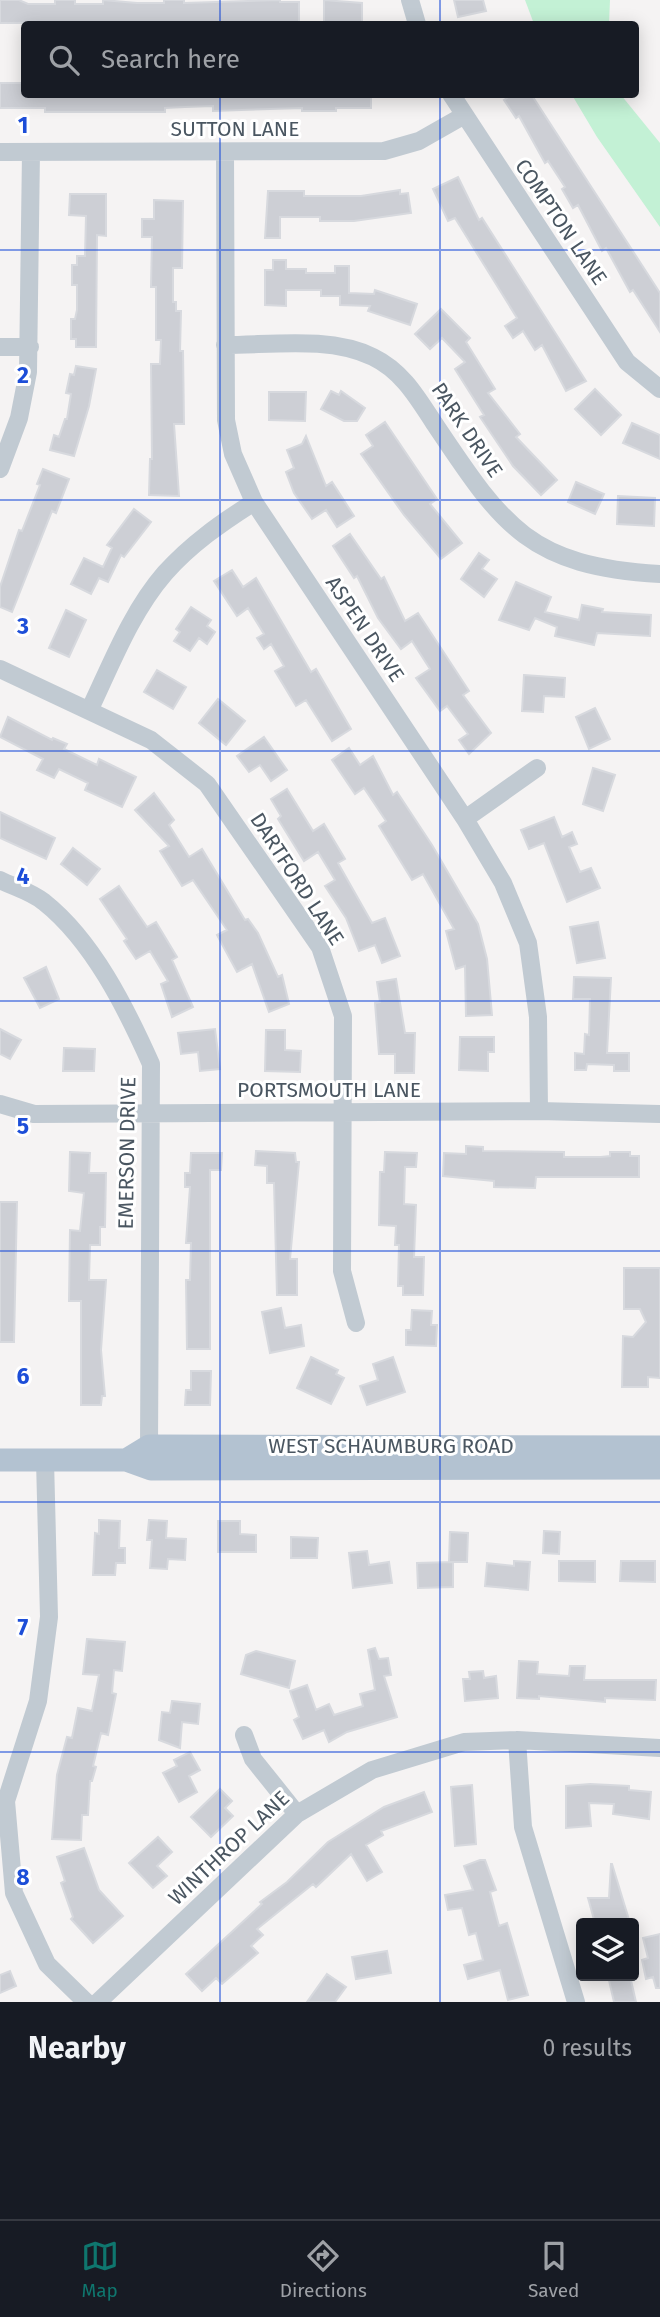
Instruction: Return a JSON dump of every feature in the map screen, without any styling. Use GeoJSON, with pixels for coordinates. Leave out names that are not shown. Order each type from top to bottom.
{"type":"FeatureCollection","features":[{"type":"Feature","properties":{"kind":"main road","name":"WEST SCHAUMBURG ROAD"},"geometry":{"type":"LineString","coordinates":[[149,1446],[660,1447]]}},
{"type":"Feature","properties":{"kind":"main road"},"geometry":{"type":"LineString","coordinates":[[126,1460],[149,1446]]}},
{"type":"Feature","properties":{"kind":"main road","name":"WEST SCHAUMBURG ROAD"},"geometry":{"type":"LineString","coordinates":[[0,1460],[126,1460],[151,1469],[660,1468]]}},
{"type":"Feature","properties":{"kind":"street"},"geometry":{"type":"LineString","coordinates":[[410,0],[416,21]]}},
{"type":"Feature","properties":{"kind":"street","name":"COMPTON LANE"},"geometry":{"type":"LineString","coordinates":[[453,98],[627,362],[660,389]]}},
{"type":"Feature","properties":{"kind":"street","name":"SUTTON LANE"},"geometry":{"type":"LineString","coordinates":[[0,152],[384,151],[419,141],[463,116]]}},
{"type":"Feature","properties":{"kind":"street"},"geometry":{"type":"LineString","coordinates":[[0,469],[26,391],[30,347],[31,152]]}},
{"type":"Feature","properties":{"kind":"street","name":"ASPEN DRIVE"},"geometry":{"type":"LineString","coordinates":[[225,152],[225,345],[229,438],[240,477],[465,819],[503,883],[528,943],[538,1017],[539,1111]]}},
{"type":"Feature","properties":{"kind":"street","name":"PARK DRIVE"},"geometry":{"type":"LineString","coordinates":[[225,345],[336,346],[362,352],[379,360],[411,389],[480,492],[522,534],[552,552],[588,565],[614,571],[660,573]]}},
{"type":"Feature","properties":{"kind":"street"},"geometry":{"type":"LineString","coordinates":[[0,347],[30,347]]}},
{"type":"Feature","properties":{"kind":"street"},"geometry":{"type":"LineString","coordinates":[[89,711],[127,633],[163,575],[213,528],[254,502]]}},
{"type":"Feature","properties":{"kind":"street","name":"DARTFORD LANE"},"geometry":{"type":"LineString","coordinates":[[0,670],[151,740],[207,784],[320,947],[343,1016],[342,1271],[356,1323]]}},
{"type":"Feature","properties":{"kind":"street"},"geometry":{"type":"LineString","coordinates":[[465,819],[537,768]]}},
{"type":"Feature","properties":{"kind":"street","name":"EMERSON DRIVE"},"geometry":{"type":"LineString","coordinates":[[0,880],[43,901],[82,942],[131,1018],[151,1065],[148,1114],[149,1446]]}},
{"type":"Feature","properties":{"kind":"street","name":"PORTSMOUTH LANE"},"geometry":{"type":"LineString","coordinates":[[0,1104],[34,1114],[539,1111],[660,1114]]}},
{"type":"Feature","properties":{"kind":"street"},"geometry":{"type":"LineString","coordinates":[[528,1468],[540,1446]]}},
{"type":"Feature","properties":{"kind":"street"},"geometry":{"type":"LineString","coordinates":[[45,1460],[49,1617],[38,1701],[6,1801],[7,1897],[47,1964],[86,2002]]}},
{"type":"Feature","properties":{"kind":"street"},"geometry":{"type":"LineString","coordinates":[[244,1735],[253,1759],[297,1814]]}},
{"type":"Feature","properties":{"kind":"street"},"geometry":{"type":"LineString","coordinates":[[517,1740],[523,1827],[576,2002]]}},
{"type":"Feature","properties":{"kind":"street","name":"WINTHROP LANE"},"geometry":{"type":"LineString","coordinates":[[98,2002],[297,1814],[372,1770],[407,1757],[464,1742],[517,1740],[660,1748]]}},
{"type":"Feature","properties":{"kind":"green space"},"geometry":{"type":"Polygon","coordinates":[[[525,0],[610,0],[609,21],[533,21],[525,0]]]}},
{"type":"Feature","properties":{"kind":"green space"},"geometry":{"type":"Polygon","coordinates":[[[574,98],[623,98],[660,143],[660,227],[597,137],[574,98]]]}},
{"type":"Feature","properties":{"kind":"building"},"geometry":{"type":"Polygon","coordinates":[[[0,0],[19,0],[28,4],[55,4],[55,0],[75,0],[75,4],[103,4],[103,0],[137,3],[164,3],[164,0],[184,0],[184,3],[280,0],[299,2],[299,21],[0,23],[0,0]]]}},
{"type":"Feature","properties":{"kind":"building"},"geometry":{"type":"Polygon","coordinates":[[[324,0],[362,3],[362,21],[324,21],[324,0]]]}},
{"type":"Feature","properties":{"kind":"building"},"geometry":{"type":"Polygon","coordinates":[[[454,0],[483,0],[486,11],[458,17],[454,0]]]}},
{"type":"Feature","properties":{"kind":"building"},"geometry":{"type":"Polygon","coordinates":[[[0,83],[21,83],[21,98],[371,98],[371,108],[336,108],[336,111],[302,111],[302,108],[213,111],[213,106],[165,108],[165,112],[45,112],[45,108],[0,108],[0,83]]]}},
{"type":"Feature","properties":{"kind":"building"},"geometry":{"type":"Polygon","coordinates":[[[534,98],[660,293],[660,332],[633,290],[630,292],[606,248],[602,251],[578,205],[573,208],[562,189],[565,187],[548,161],[545,163],[519,116],[516,118],[504,100],[534,98]]]}},
{"type":"Feature","properties":{"kind":"building"},"geometry":{"type":"Polygon","coordinates":[[[458,177],[479,220],[482,218],[586,381],[566,391],[542,345],[535,350],[523,331],[513,338],[505,326],[517,318],[455,218],[448,221],[433,189],[458,177]]]}},
{"type":"Feature","properties":{"kind":"building"},"geometry":{"type":"Polygon","coordinates":[[[400,190],[400,194],[408,193],[411,213],[354,221],[320,221],[320,217],[280,217],[280,238],[265,238],[268,191],[304,191],[304,196],[361,196],[400,190]]]}},
{"type":"Feature","properties":{"kind":"building"},"geometry":{"type":"Polygon","coordinates":[[[70,194],[106,194],[106,236],[97,235],[96,347],[76,347],[76,339],[71,339],[71,319],[75,319],[77,310],[77,285],[72,285],[72,265],[77,265],[77,256],[85,256],[86,216],[69,215],[70,194]]]}},
{"type":"Feature","properties":{"kind":"building"},"geometry":{"type":"Polygon","coordinates":[[[154,200],[183,201],[182,268],[173,268],[173,302],[176,302],[176,311],[181,311],[180,351],[183,351],[184,424],[174,424],[179,496],[149,495],[152,459],[151,364],[160,364],[161,340],[156,340],[156,287],[151,287],[152,237],[142,237],[142,219],[154,219],[154,200]]]}},
{"type":"Feature","properties":{"kind":"building"},"geometry":{"type":"Polygon","coordinates":[[[273,260],[286,260],[286,269],[306,269],[306,273],[335,273],[335,266],[349,266],[349,293],[374,294],[375,290],[417,304],[410,325],[368,311],[370,306],[340,305],[340,296],[321,296],[321,290],[286,290],[286,306],[265,305],[265,270],[273,270],[273,260]]]}},
{"type":"Feature","properties":{"kind":"building"},"geometry":{"type":"Polygon","coordinates":[[[441,309],[470,338],[466,342],[495,389],[488,393],[520,434],[516,437],[557,480],[541,495],[513,466],[480,417],[484,415],[455,369],[465,362],[442,338],[430,349],[415,334],[441,309]]]}},
{"type":"Feature","properties":{"kind":"building"},"geometry":{"type":"Polygon","coordinates":[[[76,366],[96,369],[89,406],[74,456],[50,450],[54,435],[59,437],[67,419],[71,394],[66,393],[70,374],[74,375],[76,366]]]}},
{"type":"Feature","properties":{"kind":"building"},"geometry":{"type":"Polygon","coordinates":[[[595,389],[621,415],[601,435],[575,409],[595,389]]]}},
{"type":"Feature","properties":{"kind":"building"},"geometry":{"type":"Polygon","coordinates":[[[331,391],[339,395],[341,391],[365,408],[357,421],[344,421],[321,409],[331,391]]]}},
{"type":"Feature","properties":{"kind":"building"},"geometry":{"type":"Polygon","coordinates":[[[269,392],[306,392],[305,421],[269,420],[269,392]]]}},
{"type":"Feature","properties":{"kind":"building"},"geometry":{"type":"Polygon","coordinates":[[[385,422],[437,499],[430,504],[462,543],[441,559],[404,515],[361,454],[373,446],[366,435],[385,422]]]}},
{"type":"Feature","properties":{"kind":"building"},"geometry":{"type":"Polygon","coordinates":[[[632,423],[660,435],[660,459],[623,443],[632,423]]]}},
{"type":"Feature","properties":{"kind":"building"},"geometry":{"type":"Polygon","coordinates":[[[306,436],[326,486],[332,482],[354,516],[337,527],[326,510],[312,519],[294,493],[286,472],[294,468],[287,450],[302,444],[306,436]]]}},
{"type":"Feature","properties":{"kind":"building"},"geometry":{"type":"Polygon","coordinates":[[[43,469],[69,479],[56,513],[52,511],[12,612],[0,607],[0,587],[19,530],[22,531],[40,485],[37,484],[43,469]]]}},
{"type":"Feature","properties":{"kind":"building"},"geometry":{"type":"Polygon","coordinates":[[[576,482],[604,494],[595,514],[568,502],[576,482]]]}},
{"type":"Feature","properties":{"kind":"building"},"geometry":{"type":"Polygon","coordinates":[[[618,496],[655,498],[654,526],[617,524],[618,496]]]}},
{"type":"Feature","properties":{"kind":"building"},"geometry":{"type":"Polygon","coordinates":[[[134,509],[151,522],[124,557],[121,555],[108,582],[99,578],[91,594],[71,584],[84,558],[103,567],[112,548],[107,545],[134,509]]]}},
{"type":"Feature","properties":{"kind":"building"},"geometry":{"type":"Polygon","coordinates":[[[350,534],[381,579],[384,577],[405,621],[418,613],[469,691],[463,695],[491,733],[469,754],[459,740],[468,734],[447,706],[440,711],[416,678],[430,669],[412,641],[401,649],[378,618],[357,576],[354,578],[333,546],[350,534]]]}},
{"type":"Feature","properties":{"kind":"building"},"geometry":{"type":"Polygon","coordinates":[[[479,553],[489,560],[482,569],[497,579],[484,597],[461,579],[479,553]]]}},
{"type":"Feature","properties":{"kind":"building"},"geometry":{"type":"Polygon","coordinates":[[[232,570],[243,587],[256,578],[311,672],[316,669],[351,729],[332,741],[306,700],[296,706],[275,671],[284,666],[271,644],[264,649],[257,638],[264,634],[248,608],[237,616],[214,581],[232,570]]]}},
{"type":"Feature","properties":{"kind":"building"},"geometry":{"type":"Polygon","coordinates":[[[516,582],[551,597],[545,612],[579,620],[582,605],[603,609],[602,612],[651,615],[650,636],[597,633],[594,645],[555,636],[557,627],[535,618],[529,630],[499,620],[516,582]]]}},
{"type":"Feature","properties":{"kind":"building"},"geometry":{"type":"Polygon","coordinates":[[[191,607],[211,620],[207,626],[215,632],[207,644],[199,638],[190,651],[174,641],[180,632],[176,629],[191,607]]]}},
{"type":"Feature","properties":{"kind":"building"},"geometry":{"type":"Polygon","coordinates":[[[66,610],[86,620],[69,657],[49,648],[66,610]]]}},
{"type":"Feature","properties":{"kind":"building"},"geometry":{"type":"Polygon","coordinates":[[[157,670],[186,687],[173,709],[144,692],[157,670]]]}},
{"type":"Feature","properties":{"kind":"building"},"geometry":{"type":"Polygon","coordinates":[[[524,675],[565,678],[564,697],[544,696],[543,712],[522,711],[524,675]]]}},
{"type":"Feature","properties":{"kind":"building"},"geometry":{"type":"Polygon","coordinates":[[[218,699],[245,721],[226,745],[199,723],[218,699]]]}},
{"type":"Feature","properties":{"kind":"building"},"geometry":{"type":"Polygon","coordinates":[[[595,708],[610,739],[589,749],[576,717],[595,708]]]}},
{"type":"Feature","properties":{"kind":"building"},"geometry":{"type":"Polygon","coordinates":[[[8,717],[52,740],[53,738],[67,744],[64,749],[97,765],[99,759],[136,777],[122,807],[85,790],[88,783],[59,769],[54,778],[37,770],[43,759],[0,737],[8,717]]]}},
{"type":"Feature","properties":{"kind":"building"},"geometry":{"type":"Polygon","coordinates":[[[264,737],[287,770],[271,781],[260,765],[249,772],[237,756],[264,737]]]}},
{"type":"Feature","properties":{"kind":"building"},"geometry":{"type":"Polygon","coordinates":[[[349,748],[360,765],[373,756],[393,795],[397,792],[432,845],[478,924],[487,959],[492,1015],[466,1016],[465,966],[456,969],[446,931],[454,929],[423,874],[412,880],[379,826],[386,821],[364,788],[355,794],[332,760],[349,748]]]}},
{"type":"Feature","properties":{"kind":"building"},"geometry":{"type":"Polygon","coordinates":[[[593,768],[615,775],[603,811],[583,804],[593,768]]]}},
{"type":"Feature","properties":{"kind":"building"},"geometry":{"type":"Polygon","coordinates":[[[287,789],[313,831],[324,824],[345,859],[338,863],[372,923],[385,918],[400,956],[382,963],[375,945],[359,951],[346,918],[325,886],[335,880],[318,852],[304,861],[278,819],[281,816],[271,799],[287,789]]]}},
{"type":"Feature","properties":{"kind":"building"},"geometry":{"type":"Polygon","coordinates":[[[154,793],[174,820],[169,825],[189,857],[202,849],[245,920],[248,919],[258,933],[278,977],[282,975],[289,1004],[269,1012],[252,964],[237,972],[217,935],[227,930],[193,880],[182,886],[160,851],[169,846],[135,810],[154,793]]]}},
{"type":"Feature","properties":{"kind":"building"},"geometry":{"type":"Polygon","coordinates":[[[0,812],[55,838],[46,859],[0,838],[0,812]]]}},
{"type":"Feature","properties":{"kind":"building"},"geometry":{"type":"Polygon","coordinates":[[[554,817],[562,837],[572,832],[577,844],[569,847],[580,872],[591,868],[600,888],[567,902],[544,843],[529,849],[521,830],[554,817]]]}},
{"type":"Feature","properties":{"kind":"building"},"geometry":{"type":"Polygon","coordinates":[[[73,848],[100,869],[87,885],[61,864],[73,848]]]}},
{"type":"Feature","properties":{"kind":"building"},"geometry":{"type":"Polygon","coordinates":[[[119,886],[147,927],[156,922],[177,957],[172,960],[193,1007],[172,1017],[161,984],[168,981],[150,951],[136,959],[124,941],[127,939],[100,899],[119,886]]]}},
{"type":"Feature","properties":{"kind":"building"},"geometry":{"type":"Polygon","coordinates":[[[598,922],[605,958],[577,963],[570,927],[598,922]]]}},
{"type":"Feature","properties":{"kind":"building"},"geometry":{"type":"Polygon","coordinates":[[[46,967],[59,999],[40,1008],[24,978],[46,967]]]}},
{"type":"Feature","properties":{"kind":"building"},"geometry":{"type":"Polygon","coordinates":[[[574,977],[611,978],[607,1053],[629,1053],[629,1071],[614,1071],[614,1065],[587,1064],[586,1070],[575,1070],[575,1053],[584,1054],[585,1034],[589,1035],[590,999],[573,999],[574,977]]]}},
{"type":"Feature","properties":{"kind":"building"},"geometry":{"type":"Polygon","coordinates":[[[396,979],[405,1033],[415,1033],[414,1073],[395,1073],[395,1054],[379,1054],[375,1003],[380,1002],[377,982],[396,979]]]}},
{"type":"Feature","properties":{"kind":"building"},"geometry":{"type":"Polygon","coordinates":[[[0,1029],[21,1040],[10,1059],[0,1054],[0,1029]]]}},
{"type":"Feature","properties":{"kind":"building"},"geometry":{"type":"Polygon","coordinates":[[[215,1029],[220,1069],[200,1071],[198,1052],[181,1054],[178,1033],[215,1029]]]}},
{"type":"Feature","properties":{"kind":"building"},"geometry":{"type":"Polygon","coordinates":[[[266,1030],[285,1030],[285,1050],[301,1051],[300,1072],[265,1071],[266,1030]]]}},
{"type":"Feature","properties":{"kind":"building"},"geometry":{"type":"Polygon","coordinates":[[[460,1037],[494,1037],[494,1052],[488,1052],[488,1071],[459,1070],[460,1037]]]}},
{"type":"Feature","properties":{"kind":"building"},"geometry":{"type":"Polygon","coordinates":[[[64,1048],[95,1049],[94,1071],[63,1071],[64,1048]]]}},
{"type":"Feature","properties":{"kind":"building"},"geometry":{"type":"Polygon","coordinates":[[[466,1146],[483,1147],[483,1151],[564,1152],[564,1157],[601,1157],[610,1156],[610,1152],[630,1152],[630,1156],[639,1156],[639,1177],[536,1177],[535,1188],[494,1187],[494,1181],[443,1176],[444,1153],[466,1154],[466,1146]]]}},
{"type":"Feature","properties":{"kind":"building"},"geometry":{"type":"Polygon","coordinates":[[[256,1151],[295,1153],[296,1162],[299,1162],[290,1259],[297,1259],[297,1295],[277,1295],[274,1183],[267,1183],[267,1166],[255,1165],[256,1151]]]}},
{"type":"Feature","properties":{"kind":"building"},"geometry":{"type":"Polygon","coordinates":[[[70,1152],[90,1153],[89,1173],[106,1173],[105,1227],[100,1227],[100,1245],[90,1245],[89,1280],[106,1280],[101,1350],[105,1396],[102,1396],[101,1405],[81,1405],[81,1301],[69,1301],[70,1230],[80,1231],[84,1193],[69,1191],[70,1152]]]}},
{"type":"Feature","properties":{"kind":"building"},"geometry":{"type":"Polygon","coordinates":[[[385,1152],[417,1153],[416,1167],[405,1167],[404,1204],[416,1205],[414,1257],[424,1257],[423,1295],[403,1295],[403,1286],[398,1286],[399,1245],[395,1245],[396,1226],[379,1225],[380,1172],[384,1172],[385,1152]]]}},
{"type":"Feature","properties":{"kind":"building"},"geometry":{"type":"Polygon","coordinates":[[[191,1153],[222,1153],[221,1170],[210,1170],[210,1349],[187,1349],[186,1280],[190,1280],[191,1243],[186,1243],[190,1187],[185,1187],[185,1173],[190,1173],[191,1153]]]}},
{"type":"Feature","properties":{"kind":"building"},"geometry":{"type":"Polygon","coordinates":[[[0,1202],[17,1202],[14,1342],[0,1342],[0,1202]]]}},
{"type":"Feature","properties":{"kind":"building"},"geometry":{"type":"Polygon","coordinates":[[[624,1268],[660,1268],[660,1378],[648,1377],[648,1387],[622,1387],[623,1336],[633,1337],[646,1322],[640,1309],[624,1309],[624,1268]]]}},
{"type":"Feature","properties":{"kind":"building"},"geometry":{"type":"Polygon","coordinates":[[[281,1308],[285,1328],[301,1325],[304,1346],[270,1353],[262,1312],[281,1308]]]}},
{"type":"Feature","properties":{"kind":"building"},"geometry":{"type":"Polygon","coordinates":[[[412,1310],[432,1311],[431,1325],[437,1325],[436,1346],[406,1345],[406,1330],[411,1330],[412,1310]]]}},
{"type":"Feature","properties":{"kind":"building"},"geometry":{"type":"Polygon","coordinates":[[[311,1357],[338,1370],[336,1374],[344,1378],[331,1404],[297,1388],[311,1357]]]}},
{"type":"Feature","properties":{"kind":"building"},"geometry":{"type":"Polygon","coordinates":[[[393,1357],[405,1392],[367,1405],[360,1386],[378,1380],[373,1364],[393,1357]]]}},
{"type":"Feature","properties":{"kind":"building"},"geometry":{"type":"Polygon","coordinates":[[[191,1371],[211,1371],[210,1405],[185,1405],[186,1390],[191,1390],[191,1371]]]}},
{"type":"Feature","properties":{"kind":"building"},"geometry":{"type":"Polygon","coordinates":[[[99,1520],[120,1521],[119,1548],[125,1548],[125,1563],[116,1563],[115,1575],[93,1575],[95,1533],[99,1534],[99,1520]]]}},
{"type":"Feature","properties":{"kind":"building"},"geometry":{"type":"Polygon","coordinates":[[[149,1520],[167,1521],[166,1538],[186,1539],[185,1560],[168,1559],[167,1569],[150,1568],[152,1540],[147,1540],[149,1520]]]}},
{"type":"Feature","properties":{"kind":"building"},"geometry":{"type":"Polygon","coordinates":[[[218,1521],[240,1521],[240,1534],[256,1535],[256,1552],[218,1552],[218,1521]]]}},
{"type":"Feature","properties":{"kind":"building"},"geometry":{"type":"Polygon","coordinates":[[[544,1531],[560,1532],[559,1554],[543,1553],[544,1531]]]}},
{"type":"Feature","properties":{"kind":"building"},"geometry":{"type":"Polygon","coordinates":[[[450,1532],[468,1533],[467,1562],[449,1562],[450,1532]]]}},
{"type":"Feature","properties":{"kind":"building"},"geometry":{"type":"Polygon","coordinates":[[[291,1537],[318,1538],[317,1558],[291,1558],[291,1537]]]}},
{"type":"Feature","properties":{"kind":"building"},"geometry":{"type":"Polygon","coordinates":[[[367,1551],[369,1565],[389,1562],[392,1583],[353,1588],[349,1553],[367,1551]]]}},
{"type":"Feature","properties":{"kind":"building"},"geometry":{"type":"Polygon","coordinates":[[[514,1561],[530,1562],[528,1590],[485,1586],[487,1563],[514,1566],[514,1561]]]}},
{"type":"Feature","properties":{"kind":"building"},"geometry":{"type":"Polygon","coordinates":[[[559,1561],[595,1561],[595,1582],[559,1581],[559,1561]]]}},
{"type":"Feature","properties":{"kind":"building"},"geometry":{"type":"Polygon","coordinates":[[[621,1561],[655,1561],[655,1582],[620,1581],[621,1561]]]}},
{"type":"Feature","properties":{"kind":"building"},"geometry":{"type":"Polygon","coordinates":[[[453,1562],[453,1587],[418,1588],[417,1563],[453,1562]]]}},
{"type":"Feature","properties":{"kind":"building"},"geometry":{"type":"Polygon","coordinates":[[[87,1639],[125,1642],[122,1671],[114,1670],[112,1693],[116,1694],[108,1735],[101,1733],[93,1766],[96,1767],[90,1781],[88,1815],[82,1815],[81,1840],[52,1839],[57,1775],[67,1737],[72,1738],[78,1708],[92,1711],[99,1675],[83,1674],[87,1639]]]}},
{"type":"Feature","properties":{"kind":"building"},"geometry":{"type":"Polygon","coordinates":[[[375,1648],[379,1659],[388,1658],[391,1675],[384,1676],[397,1717],[347,1732],[329,1742],[324,1730],[303,1739],[294,1720],[299,1717],[290,1691],[307,1685],[316,1710],[329,1704],[334,1715],[363,1706],[360,1694],[375,1690],[368,1650],[375,1648]]]}},
{"type":"Feature","properties":{"kind":"building"},"geometry":{"type":"Polygon","coordinates":[[[256,1651],[295,1661],[289,1688],[241,1674],[246,1655],[256,1651]]]}},
{"type":"Feature","properties":{"kind":"building"},"geometry":{"type":"Polygon","coordinates":[[[519,1661],[538,1662],[537,1674],[569,1676],[570,1666],[585,1666],[584,1680],[656,1680],[655,1700],[605,1698],[605,1702],[539,1696],[539,1699],[517,1698],[519,1661]]]}},
{"type":"Feature","properties":{"kind":"building"},"geometry":{"type":"Polygon","coordinates":[[[483,1671],[484,1678],[496,1676],[498,1698],[465,1701],[463,1679],[470,1679],[469,1672],[483,1671]]]}},
{"type":"Feature","properties":{"kind":"building"},"geometry":{"type":"Polygon","coordinates":[[[172,1701],[200,1704],[198,1724],[182,1722],[180,1748],[159,1740],[162,1712],[170,1713],[172,1701]]]}},
{"type":"Feature","properties":{"kind":"building"},"geometry":{"type":"Polygon","coordinates":[[[190,1752],[200,1770],[189,1776],[197,1792],[179,1802],[163,1773],[177,1766],[174,1760],[190,1752]]]}},
{"type":"Feature","properties":{"kind":"building"},"geometry":{"type":"Polygon","coordinates":[[[472,1785],[476,1844],[455,1846],[451,1787],[472,1785]]]}},
{"type":"Feature","properties":{"kind":"building"},"geometry":{"type":"Polygon","coordinates":[[[566,1786],[629,1786],[629,1790],[651,1792],[649,1819],[613,1814],[614,1804],[589,1803],[591,1826],[566,1828],[566,1786]]]}},
{"type":"Feature","properties":{"kind":"building"},"geometry":{"type":"Polygon","coordinates":[[[220,1789],[232,1801],[225,1808],[233,1816],[211,1837],[191,1817],[220,1789]]]}},
{"type":"Feature","properties":{"kind":"building"},"geometry":{"type":"Polygon","coordinates":[[[424,1792],[432,1812],[381,1831],[383,1835],[366,1845],[382,1872],[367,1881],[351,1854],[316,1887],[313,1884],[257,1929],[263,1935],[251,1946],[258,1953],[222,1984],[216,1978],[202,1991],[186,1974],[262,1904],[260,1902],[287,1882],[328,1842],[384,1807],[424,1792]]]}},
{"type":"Feature","properties":{"kind":"building"},"geometry":{"type":"Polygon","coordinates":[[[158,1837],[172,1852],[157,1866],[167,1876],[153,1888],[129,1863],[158,1837]]]}},
{"type":"Feature","properties":{"kind":"building"},"geometry":{"type":"Polygon","coordinates":[[[84,1848],[99,1890],[123,1916],[93,1943],[71,1919],[73,1917],[61,1883],[65,1881],[57,1857],[84,1848]]]}},
{"type":"Feature","properties":{"kind":"building"},"geometry":{"type":"Polygon","coordinates":[[[485,1860],[496,1890],[490,1892],[499,1926],[507,1923],[528,1995],[508,2000],[500,1970],[468,1979],[464,1965],[483,1960],[476,1933],[469,1935],[462,1908],[448,1910],[445,1895],[473,1890],[464,1866],[485,1860]]]}},
{"type":"Feature","properties":{"kind":"building"},"geometry":{"type":"Polygon","coordinates":[[[612,1864],[628,1918],[594,1918],[588,1898],[609,1898],[612,1864]]]}},
{"type":"Feature","properties":{"kind":"building"},"geometry":{"type":"Polygon","coordinates":[[[660,1934],[660,1988],[656,1988],[653,1977],[646,1979],[642,1960],[648,1958],[643,1938],[660,1934]]]}},
{"type":"Feature","properties":{"kind":"building"},"geometry":{"type":"Polygon","coordinates":[[[387,1951],[391,1973],[356,1979],[352,1957],[387,1951]]]}},
{"type":"Feature","properties":{"kind":"building"},"geometry":{"type":"Polygon","coordinates":[[[10,1971],[16,1986],[0,1993],[0,1975],[10,1971]]]}},
{"type":"Feature","properties":{"kind":"building"},"geometry":{"type":"Polygon","coordinates":[[[327,1974],[346,1987],[335,2002],[307,2002],[327,1974]]]}},
{"type":"Feature","properties":{"kind":"building"},"geometry":{"type":"Polygon","coordinates":[[[609,1981],[631,1981],[636,2002],[614,2002],[609,1981]]]}}]}
